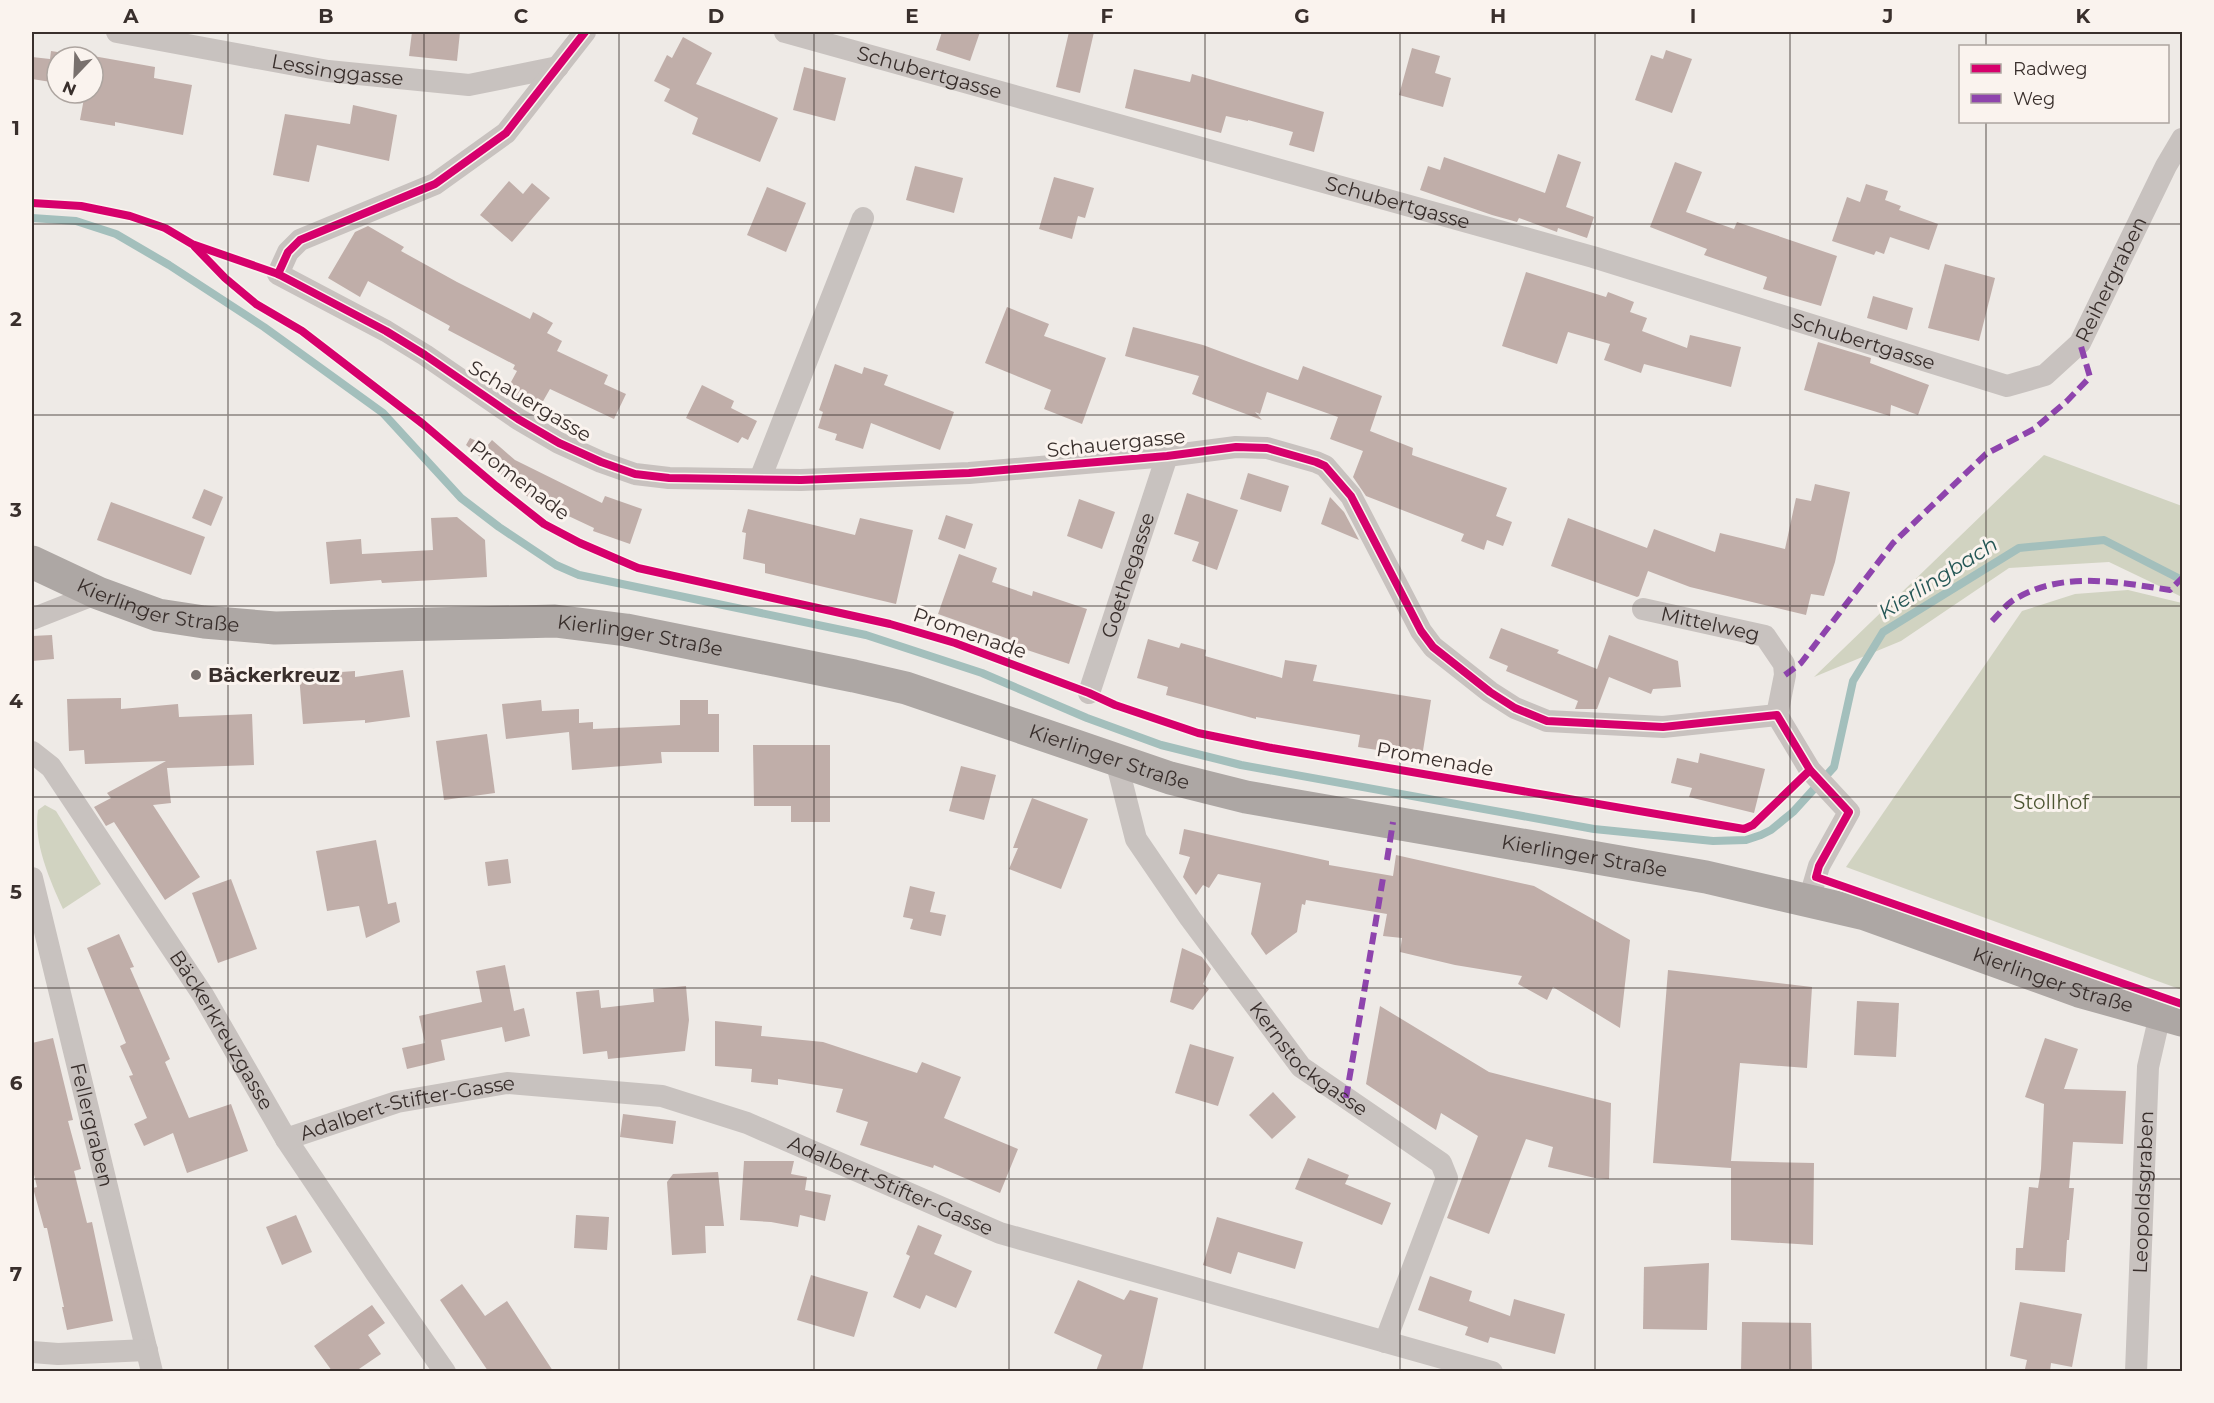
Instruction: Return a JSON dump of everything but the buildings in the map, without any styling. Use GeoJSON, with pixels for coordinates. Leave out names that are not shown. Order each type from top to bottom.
{"type":"FeatureCollection","features":[{"type":"Feature","properties":{"kind":"main road","name":"Kierlinger Straße"},"geometry":{"type":"LineString","coordinates":[[32,562],[98,593],[158,615],[275,628],[555,621],[626,630],[906,688],[1170,778],[1246,797],[1660,869],[1865,914],[2079,991],[2171,1017]]}},
{"type":"Feature","properties":{"kind":"street","name":"Lessinggasse"},"geometry":{"type":"LineString","coordinates":[[117,32],[328,71],[469,85],[558,67]]}},
{"type":"Feature","properties":{"kind":"street"},"geometry":{"type":"LineString","coordinates":[[558,67],[585,32]]}},
{"type":"Feature","properties":{"kind":"street","name":"Schubertgasse"},"geometry":{"type":"LineString","coordinates":[[785,32],[1582,254],[2007,386]]}},
{"type":"Feature","properties":{"kind":"street","name":"Schauergasse"},"geometry":{"type":"LineString","coordinates":[[558,67],[506,133],[435,184],[300,240],[288,252],[278,274],[386,331],[559,443],[635,474],[669,478],[801,480],[969,473],[1167,456],[1236,447],[1267,448],[1316,462],[1325,466],[1351,496],[1421,631],[1433,647],[1490,692],[1515,708],[1547,721],[1663,728],[1777,715]]}},
{"type":"Feature","properties":{"kind":"street","name":"Reihergraben"},"geometry":{"type":"LineString","coordinates":[[2007,386],[2045,375],[2080,343],[2166,166],[2182,139]]}},
{"type":"Feature","properties":{"kind":"street"},"geometry":{"type":"LineString","coordinates":[[760,479],[863,218]]}},
{"type":"Feature","properties":{"kind":"street","name":"Goethegasse"},"geometry":{"type":"LineString","coordinates":[[1089,693],[1167,456]]}},
{"type":"Feature","properties":{"kind":"street"},"geometry":{"type":"LineString","coordinates":[[32,619],[98,593]]}},
{"type":"Feature","properties":{"kind":"street","name":"Mittelweg"},"geometry":{"type":"LineString","coordinates":[[1643,609],[1765,636],[1784,664],[1785,675],[1777,715]]}},
{"type":"Feature","properties":{"kind":"street"},"geometry":{"type":"LineString","coordinates":[[1777,715],[1810,770],[1849,812],[1819,866],[1809,900]]}},
{"type":"Feature","properties":{"kind":"street","name":"Bäckerkreuzgasse"},"geometry":{"type":"LineString","coordinates":[[32,752],[51,767],[203,995],[286,1139],[445,1371]]}},
{"type":"Feature","properties":{"kind":"street","name":"Kernstockgasse"},"geometry":{"type":"LineString","coordinates":[[1116,760],[1136,839],[1190,918],[1301,1067],[1440,1163],[1447,1178],[1385,1342]]}},
{"type":"Feature","properties":{"kind":"street","name":"Fellergraben"},"geometry":{"type":"LineString","coordinates":[[32,878],[149,1361]]}},
{"type":"Feature","properties":{"kind":"street","name":"Leopoldsgraben"},"geometry":{"type":"LineString","coordinates":[[2136,1371],[2148,1067],[2171,1017]]}},
{"type":"Feature","properties":{"kind":"street","name":"Adalbert-Stifter-Gasse"},"geometry":{"type":"LineString","coordinates":[[286,1139],[397,1102],[507,1083],[663,1096],[747,1123],[1000,1233],[1492,1371]]}},
{"type":"Feature","properties":{"kind":"street"},"geometry":{"type":"LineString","coordinates":[[32,1352],[149,1361]]}},
{"type":"Feature","properties":{"kind":"green space"},"geometry":{"type":"Polygon","coordinates":[[[2044,455],[2182,506],[2182,597],[2109,562],[2009,568],[1901,641],[1814,677],[2044,455]]]}},
{"type":"Feature","properties":{"kind":"green space","name":"Stollhof"},"geometry":{"type":"Polygon","coordinates":[[[2128,590],[2182,603],[2182,990],[1846,867],[2022,611],[2075,594],[2128,590]]]}},
{"type":"Feature","properties":{"kind":"green space"},"geometry":{"type":"Polygon","coordinates":[[[45,805],[56,811],[101,884],[63,909],[40,848],[38,810],[45,805]]]}},
{"type":"Feature","properties":{"kind":"waterway","name":"Kierlingbach"},"geometry":{"type":"LineString","coordinates":[[32,218],[76,221],[116,234],[169,265],[264,327],[383,413],[461,498],[556,565],[579,575],[866,635],[982,673],[1087,718],[1161,745],[1241,765],[1594,829],[1713,841],[1746,840],[1771,830],[1793,812],[1834,767],[1853,681],[1883,632],[2019,548],[2104,540],[2182,580]]}},
{"type":"Feature","properties":{"kind":"marked path"},"geometry":{"type":"LineString","coordinates":[[1785,675],[1801,663],[1893,543],[1986,454],[2034,429],[2067,401],[2090,377],[2080,343]]}},
{"type":"Feature","properties":{"kind":"marked path"},"geometry":{"type":"LineString","coordinates":[[1992,621],[2012,601],[2030,591],[2049,585],[2089,581],[2170,590],[2182,578]]}},
{"type":"Feature","properties":{"kind":"marked path"},"geometry":{"type":"LineString","coordinates":[[1387,860],[1393,822]]}},
{"type":"Feature","properties":{"kind":"marked path"},"geometry":{"type":"LineString","coordinates":[[1369,962],[1383,878]]}},
{"type":"Feature","properties":{"kind":"marked path"},"geometry":{"type":"LineString","coordinates":[[1346,1098],[1368,969]]}},
{"type":"Feature","properties":{"kind":"cycle path"},"geometry":{"type":"LineString","coordinates":[[278,274],[288,252],[300,240],[435,184],[506,133],[585,32]]}},
{"type":"Feature","properties":{"kind":"cycle path"},"geometry":{"type":"LineString","coordinates":[[32,203],[81,206],[130,216],[165,228],[192,244],[278,274],[386,331],[518,419],[559,443],[635,474],[669,478],[801,480],[969,473],[1167,456],[1236,447],[1267,448],[1316,462],[1325,466],[1351,496],[1421,631],[1433,647],[1490,692],[1515,708],[1547,721],[1663,727],[1777,715],[1810,770],[1849,812],[1819,866],[1816,877],[2182,1004]]}},
{"type":"Feature","properties":{"kind":"cycle path","name":"Promenade"},"geometry":{"type":"LineString","coordinates":[[195,247],[225,278],[256,304],[302,331],[423,424],[544,524],[580,543],[638,568],[890,624],[955,643],[1115,705],[1198,733],[1272,748],[1744,829],[1753,825],[1810,770]]}},
{"type":"Feature","properties":{"kind":"place","name":"Bäckerkreuz"},"geometry":{"type":"Point","coordinates":[196,675]}}]}
